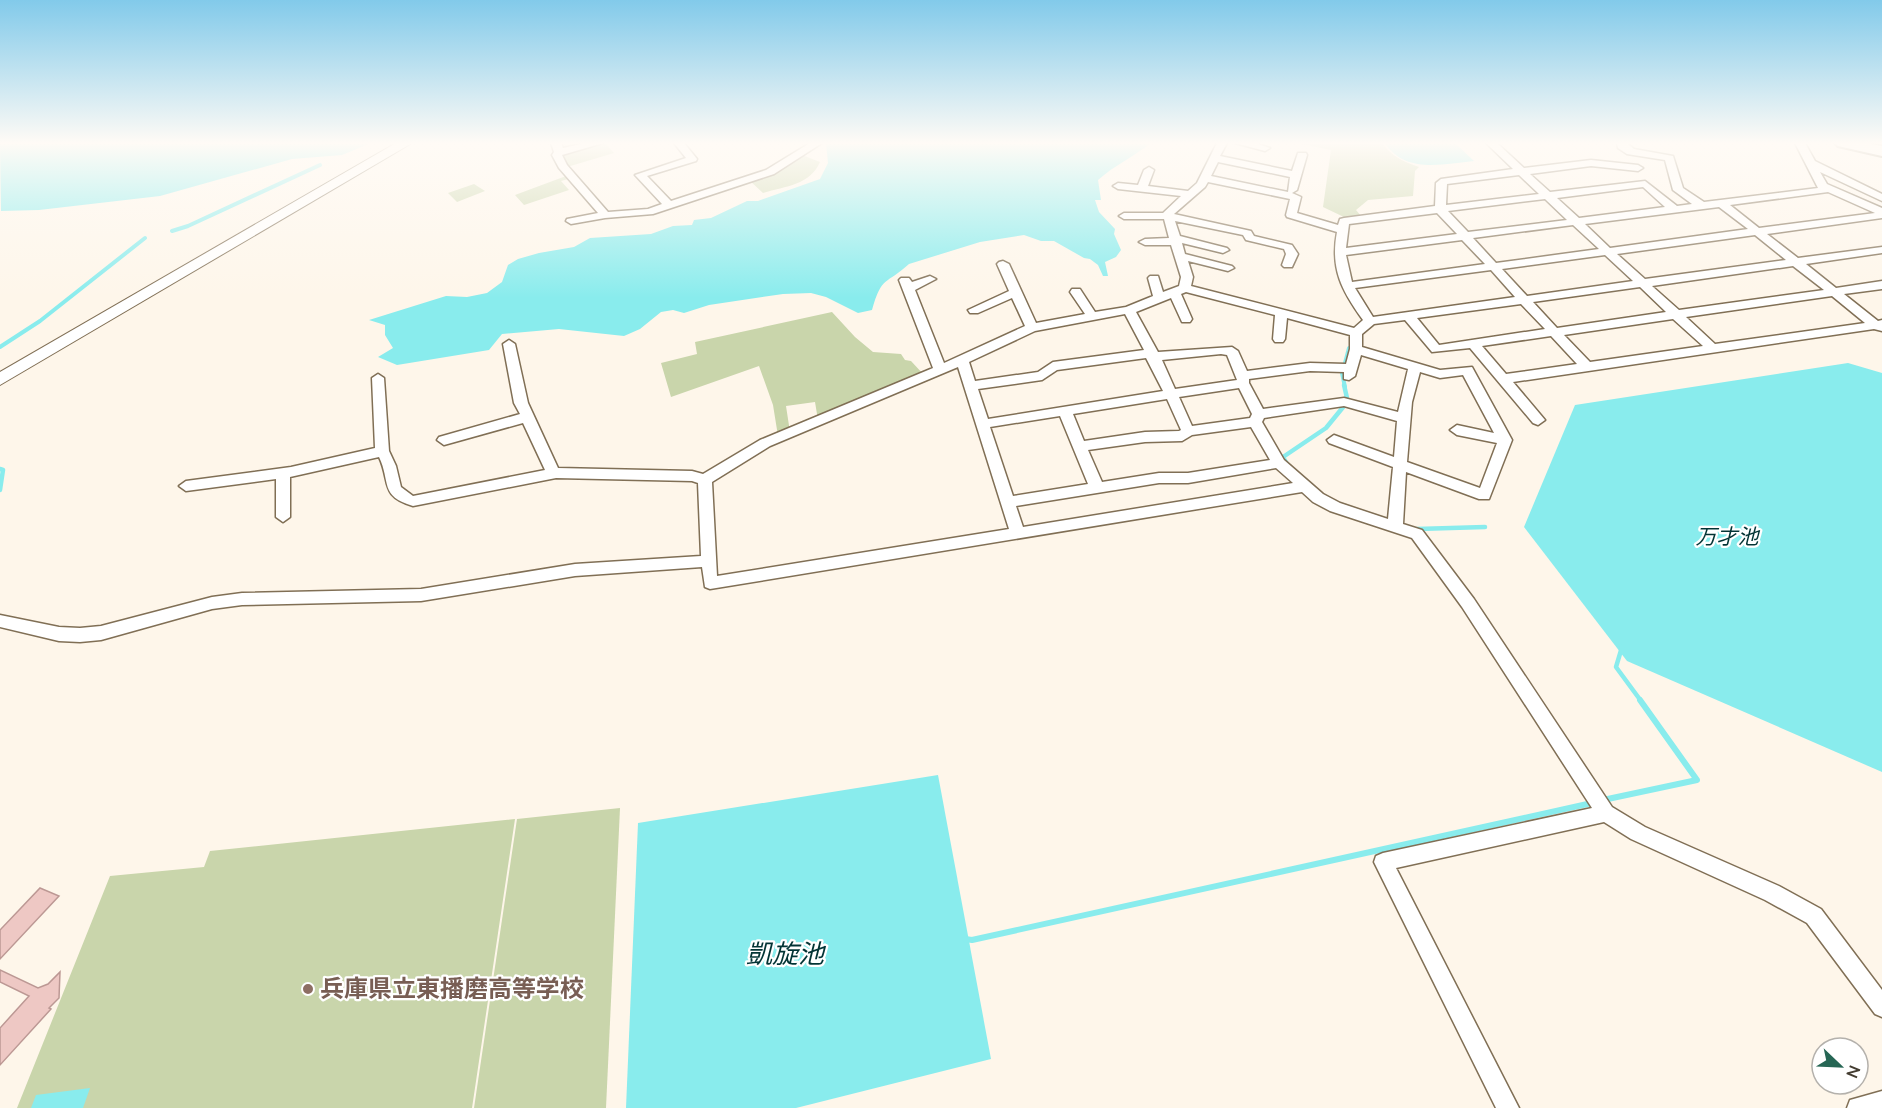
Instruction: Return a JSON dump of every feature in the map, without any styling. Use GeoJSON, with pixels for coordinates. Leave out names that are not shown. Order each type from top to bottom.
{"type":"FeatureCollection","features":[{"type":"Feature","properties":{"kind":"street"},"geometry":{"type":"LineString","coordinates":[[0,379],[316,195]]}},
{"type":"Feature","properties":{"kind":"street"},"geometry":{"type":"LineString","coordinates":[[587,195],[604,215]]}},
{"type":"Feature","properties":{"kind":"street"},"geometry":{"type":"LineString","coordinates":[[659,195],[669,205]]}},
{"type":"Feature","properties":{"kind":"street"},"geometry":{"type":"LineString","coordinates":[[572,221],[604,215],[636,214],[701,195]]}},
{"type":"Feature","properties":{"kind":"street"},"geometry":{"type":"LineString","coordinates":[[378,378],[382,451],[387,457],[395,494],[402,499],[413,501],[554,474],[682,476],[705,480],[765,443],[940,370],[1032,328],[1129,310],[1179,290],[1187,277],[1168,216],[1169,211],[1189,195]]}},
{"type":"Feature","properties":{"kind":"street"},"geometry":{"type":"LineString","coordinates":[[1279,195],[1296,197],[1291,215],[1343,230]]}},
{"type":"Feature","properties":{"kind":"street"},"geometry":{"type":"LineString","coordinates":[[1441,195],[1440,209],[1586,366]]}},
{"type":"Feature","properties":{"kind":"street"},"geometry":{"type":"LineString","coordinates":[[1370,321],[1346,286],[1340,252],[1344,221],[1546,195],[1711,347]]}},
{"type":"Feature","properties":{"kind":"street"},"geometry":{"type":"LineString","coordinates":[[1657,195],[1675,210]]}},
{"type":"Feature","properties":{"kind":"street"},"geometry":{"type":"LineString","coordinates":[[1685,195],[1703,206]]}},
{"type":"Feature","properties":{"kind":"street"},"geometry":{"type":"LineString","coordinates":[[1340,252],[1790,195]]}},
{"type":"Feature","properties":{"kind":"street"},"geometry":{"type":"LineString","coordinates":[[1841,195],[1882,214]]}},
{"type":"Feature","properties":{"kind":"street"},"geometry":{"type":"LineString","coordinates":[[1722,204],[1833,292],[1880,326]]}},
{"type":"Feature","properties":{"kind":"street"},"geometry":{"type":"LineString","coordinates":[[1346,286],[1758,233],[1882,214]]}},
{"type":"Feature","properties":{"kind":"street"},"geometry":{"type":"LineString","coordinates":[[1124,216],[1168,216],[1248,231],[1250,238],[1290,242],[1292,254],[1288,265]]}},
{"type":"Feature","properties":{"kind":"street"},"geometry":{"type":"LineString","coordinates":[[1145,242],[1176,240],[1223,250]]}},
{"type":"Feature","properties":{"kind":"street"},"geometry":{"type":"LineString","coordinates":[[983,424],[1170,394],[1243,380],[1298,365],[1338,367],[1349,373],[1356,349],[1356,333],[1370,321],[1882,250]]}},
{"type":"Feature","properties":{"kind":"street"},"geometry":{"type":"LineString","coordinates":[[1181,256],[1228,268]]}},
{"type":"Feature","properties":{"kind":"street"},"geometry":{"type":"LineString","coordinates":[[1003,264],[1032,328]]}},
{"type":"Feature","properties":{"kind":"street"},"geometry":{"type":"LineString","coordinates":[[1154,278],[1160,298]]}},
{"type":"Feature","properties":{"kind":"street"},"geometry":{"type":"LineString","coordinates":[[930,279],[907,284],[940,370]]}},
{"type":"Feature","properties":{"kind":"street"},"geometry":{"type":"LineString","coordinates":[[1408,316],[1436,349],[1882,285]]}},
{"type":"Feature","properties":{"kind":"street"},"geometry":{"type":"LineString","coordinates":[[1179,290],[1314,320],[1356,333]]}},
{"type":"Feature","properties":{"kind":"street"},"geometry":{"type":"LineString","coordinates":[[1179,290],[1186,319]]}},
{"type":"Feature","properties":{"kind":"street"},"geometry":{"type":"LineString","coordinates":[[974,310],[1016,292]]}},
{"type":"Feature","properties":{"kind":"street"},"geometry":{"type":"LineString","coordinates":[[1076,292],[1093,318]]}},
{"type":"Feature","properties":{"kind":"street"},"geometry":{"type":"LineString","coordinates":[[1257,322],[1258,308]]}},
{"type":"Feature","properties":{"kind":"street"},"geometry":{"type":"LineString","coordinates":[[1129,310],[1188,430]]}},
{"type":"Feature","properties":{"kind":"street"},"geometry":{"type":"LineString","coordinates":[[1279,339],[1281,313]]}},
{"type":"Feature","properties":{"kind":"street"},"geometry":{"type":"LineString","coordinates":[[1503,379],[1711,347],[1880,326]]}},
{"type":"Feature","properties":{"kind":"street"},"geometry":{"type":"LineString","coordinates":[[509,344],[521,403],[554,474]]}},
{"type":"Feature","properties":{"kind":"street"},"geometry":{"type":"LineString","coordinates":[[1473,344],[1538,420]]}},
{"type":"Feature","properties":{"kind":"street"},"geometry":{"type":"LineString","coordinates":[[971,386],[1042,376],[1053,366],[1200,348],[1236,351],[1243,380],[1257,418],[1279,463],[1303,487],[1335,507],[1417,534],[1568,753],[1606,813],[1638,832],[1772,893],[1814,916],[1882,1007]]}},
{"type":"Feature","properties":{"kind":"street"},"geometry":{"type":"LineString","coordinates":[[1334,440],[1360,445],[1400,464],[1484,495],[1505,440],[1467,370],[1440,374],[1356,349]]}},
{"type":"Feature","properties":{"kind":"street"},"geometry":{"type":"LineString","coordinates":[[962,360],[1018,534]]}},
{"type":"Feature","properties":{"kind":"street"},"geometry":{"type":"LineString","coordinates":[[1395,526],[1405,402],[1415,367]]}},
{"type":"Feature","properties":{"kind":"street"},"geometry":{"type":"LineString","coordinates":[[1080,446],[1145,437],[1182,436],[1188,430],[1257,418],[1311,402],[1344,402],[1403,418]]}},
{"type":"Feature","properties":{"kind":"street"},"geometry":{"type":"LineString","coordinates":[[1064,410],[1097,488]]}},
{"type":"Feature","properties":{"kind":"street"},"geometry":{"type":"LineString","coordinates":[[444,440],[527,417]]}},
{"type":"Feature","properties":{"kind":"street"},"geometry":{"type":"LineString","coordinates":[[1457,430],[1505,440]]}},
{"type":"Feature","properties":{"kind":"street"},"geometry":{"type":"LineString","coordinates":[[186,486],[283,473],[382,451]]}},
{"type":"Feature","properties":{"kind":"street"},"geometry":{"type":"LineString","coordinates":[[1008,502],[1159,478],[1188,478],[1279,463]]}},
{"type":"Feature","properties":{"kind":"street"},"geometry":{"type":"LineString","coordinates":[[283,473],[283,517]]}},
{"type":"Feature","properties":{"kind":"street"},"geometry":{"type":"LineString","coordinates":[[705,480],[710,583],[1303,487]]}},
{"type":"Feature","properties":{"kind":"street"},"geometry":{"type":"LineString","coordinates":[[0,621],[59,634],[80,635],[101,633],[212,603],[242,599],[421,595],[575,570],[708,561]]}},
{"type":"Feature","properties":{"kind":"street"},"geometry":{"type":"LineString","coordinates":[[1508,1108],[1383,862],[1606,813]]}},
{"type":"Feature","properties":{"kind":"street"},"geometry":{"type":"LineString","coordinates":[[1858,1108],[1882,1102]]}},
{"type":"Feature","properties":{"kind":"green space"},"geometry":{"type":"Polygon","coordinates":[[[450,195],[476,195],[457,202],[450,195]]]}},
{"type":"Feature","properties":{"kind":"green space"},"geometry":{"type":"Polygon","coordinates":[[[516,195],[555,195],[524,205],[516,195]]]}},
{"type":"Feature","properties":{"kind":"green space"},"geometry":{"type":"Polygon","coordinates":[[[1325,195],[1413,195],[1368,200],[1356,210],[1361,216],[1346,218],[1323,207],[1325,195]]]}},
{"type":"Feature","properties":{"kind":"green space"},"geometry":{"type":"Polygon","coordinates":[[[832,312],[855,337],[873,352],[901,354],[924,375],[818,420],[815,402],[786,406],[790,432],[778,436],[773,405],[759,366],[671,397],[661,363],[697,354],[695,342],[832,312]]]}},
{"type":"Feature","properties":{"kind":"green space"},"geometry":{"type":"Polygon","coordinates":[[[620,808],[606,1108],[474,1108],[517,819],[620,808]]]}},
{"type":"Feature","properties":{"kind":"green space","name":"兵庫県立東播磨高等学校"},"geometry":{"type":"Polygon","coordinates":[[[515,819],[472,1108],[17,1108],[110,876],[204,867],[210,851],[515,819]]]}},
{"type":"Feature","properties":{"kind":"water"},"geometry":{"type":"Polygon","coordinates":[[[1,195],[165,195],[39,210],[1,211],[1,195]]]}},
{"type":"Feature","properties":{"kind":"water"},"geometry":{"type":"Polygon","coordinates":[[[776,195],[1100,195],[1101,200],[1095,200],[1099,212],[1115,229],[1114,234],[1121,250],[1116,257],[1105,262],[1108,276],[1103,276],[1098,265],[1090,259],[1054,241],[1041,241],[1024,235],[980,242],[909,264],[882,286],[872,310],[858,313],[826,297],[811,293],[783,294],[709,305],[684,313],[673,310],[661,312],[640,329],[624,336],[559,329],[502,334],[489,350],[397,365],[378,357],[393,348],[385,335],[385,325],[369,320],[446,296],[467,297],[487,293],[502,282],[508,265],[518,259],[574,247],[590,238],[651,234],[673,226],[692,225],[694,220],[711,218],[747,201],[758,201],[776,195]]]}},
{"type":"Feature","properties":{"kind":"water","name":"万才池"},"geometry":{"type":"Polygon","coordinates":[[[1848,363],[1882,373],[1882,772],[1627,661],[1524,527],[1575,405],[1848,363]]]}},
{"type":"Feature","properties":{"kind":"water","name":"凱旋池"},"geometry":{"type":"Polygon","coordinates":[[[938,775],[991,1059],[796,1108],[626,1108],[638,823],[938,775]]]}},
{"type":"Feature","properties":{"kind":"water"},"geometry":{"type":"Polygon","coordinates":[[[90,1088],[83,1108],[31,1108],[36,1095],[90,1088]]]}},
{"type":"Feature","properties":{"kind":"building"},"geometry":{"type":"Polygon","coordinates":[[[40,888],[59,896],[0,959],[0,930],[40,888]]]}},
{"type":"Feature","properties":{"kind":"building"},"geometry":{"type":"Polygon","coordinates":[[[0,970],[38,988],[48,984],[60,972],[59,998],[0,1065],[0,1028],[29,996],[0,982],[0,970]]]}},
{"type":"Feature","properties":{"kind":"waterway"},"geometry":{"type":"LineString","coordinates":[[172,231],[256,195]]}},
{"type":"Feature","properties":{"kind":"waterway"},"geometry":{"type":"LineString","coordinates":[[0,347],[40,321],[145,238]]}},
{"type":"Feature","properties":{"kind":"waterway"},"geometry":{"type":"LineString","coordinates":[[1345,363],[1349,348]]}},
{"type":"Feature","properties":{"kind":"waterway"},"geometry":{"type":"LineString","coordinates":[[1342,373],[1345,387]]}},
{"type":"Feature","properties":{"kind":"waterway"},"geometry":{"type":"LineString","coordinates":[[1344,385],[1347,398]]}},
{"type":"Feature","properties":{"kind":"waterway"},"geometry":{"type":"LineString","coordinates":[[1287,464],[1283,457],[1326,428],[1344,406]]}},
{"type":"Feature","properties":{"kind":"waterway"},"geometry":{"type":"LineString","coordinates":[[0,469],[3,470],[0,490]]}},
{"type":"Feature","properties":{"kind":"waterway"},"geometry":{"type":"LineString","coordinates":[[1417,529],[1485,527]]}},
{"type":"Feature","properties":{"kind":"waterway"},"geometry":{"type":"LineString","coordinates":[[1622,647],[1616,667],[1641,701]]}},
{"type":"Feature","properties":{"kind":"waterway"},"geometry":{"type":"LineString","coordinates":[[1603,800],[1697,780],[1640,700]]}},
{"type":"Feature","properties":{"kind":"waterway"},"geometry":{"type":"LineString","coordinates":[[965,939],[972,940],[1592,803]]}},
{"type":"Feature","properties":{"kind":"place","name":"兵庫県立東播磨高等学校"},"geometry":{"type":"Point","coordinates":[308,989]}}]}
